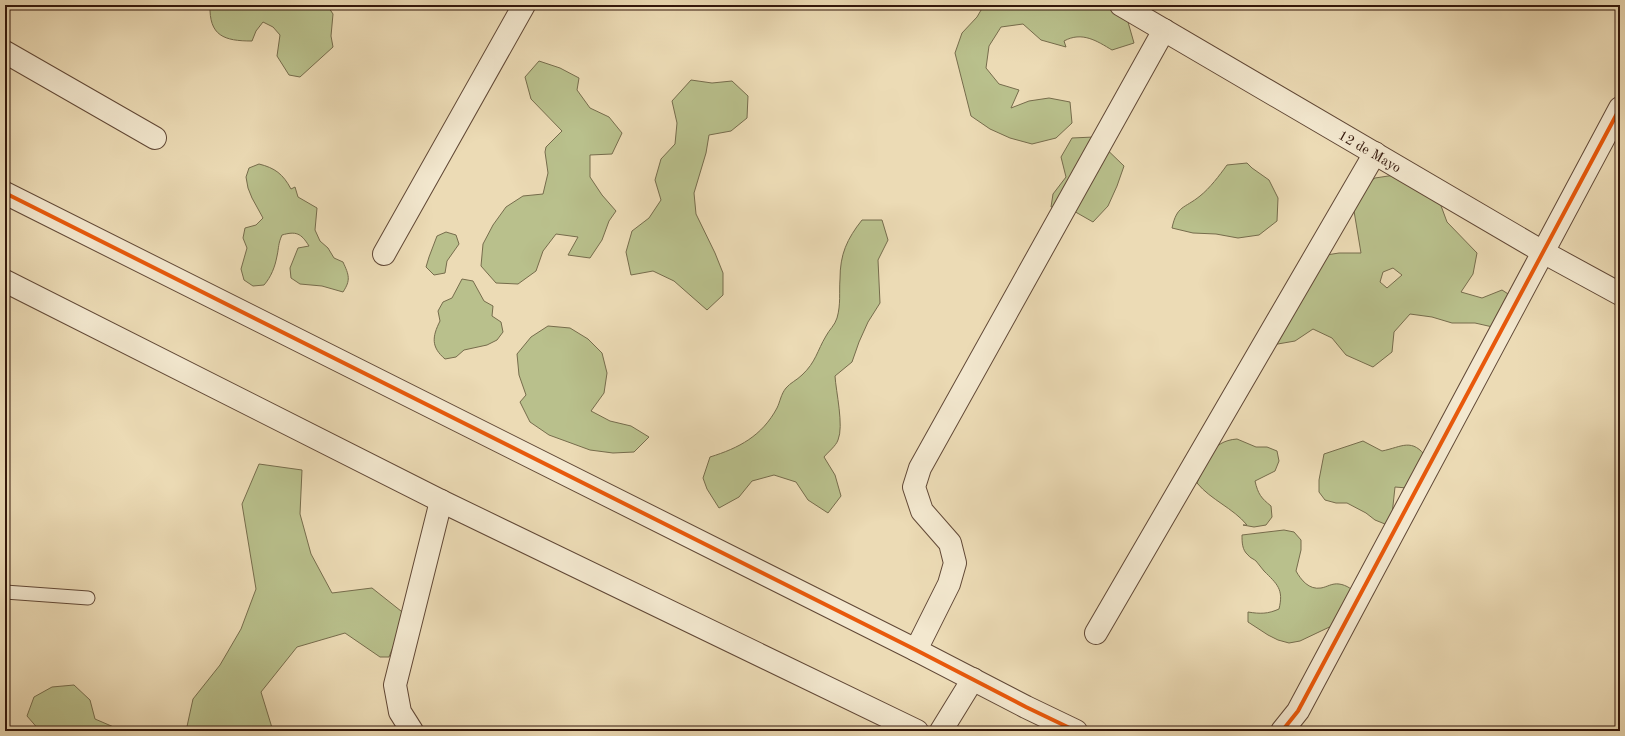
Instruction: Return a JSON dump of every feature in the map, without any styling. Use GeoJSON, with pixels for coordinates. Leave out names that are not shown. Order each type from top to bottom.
{"type":"FeatureCollection","features":[{"type":"Feature","properties":{"kind":"street"},"geometry":{"type":"LineString","coordinates":[[384,254],[524,5]]}},
{"type":"Feature","properties":{"kind":"street","name":"12 de Mayo"},"geometry":{"type":"LineString","coordinates":[[1120,5],[1543,252],[1620,294]]}},
{"type":"Feature","properties":{"kind":"street"},"geometry":{"type":"LineString","coordinates":[[916,650],[949,584],[955,563],[950,543],[922,512],[914,487],[920,468],[1164,30]]}},
{"type":"Feature","properties":{"kind":"street"},"geometry":{"type":"LineString","coordinates":[[5,52],[155,138]]}},
{"type":"Feature","properties":{"kind":"street"},"geometry":{"type":"LineString","coordinates":[[1282,731],[1298,711],[1620,108]]}},
{"type":"Feature","properties":{"kind":"street"},"geometry":{"type":"LineString","coordinates":[[1096,633],[1375,153]]}},
{"type":"Feature","properties":{"kind":"street"},"geometry":{"type":"LineString","coordinates":[[5,193],[1076,731]]}},
{"type":"Feature","properties":{"kind":"street"},"geometry":{"type":"LineString","coordinates":[[5,281],[441,501],[908,729]]}},
{"type":"Feature","properties":{"kind":"street"},"geometry":{"type":"LineString","coordinates":[[412,731],[400,712],[395,685],[441,501]]}},
{"type":"Feature","properties":{"kind":"street"},"geometry":{"type":"LineString","coordinates":[[941,731],[973,679]]}},
{"type":"Feature","properties":{"kind":"lane"},"geometry":{"type":"LineString","coordinates":[[5,592],[88,598]]}},
{"type":"Feature","properties":{"kind":"green space"},"geometry":{"type":"Polygon","coordinates":[[[210,5],[327,5],[333,14],[331,36],[333,47],[300,77],[289,75],[277,56],[280,35],[273,27],[263,22],[256,31],[252,41],[226,38],[215,30],[212,24],[210,5]]]}},
{"type":"Feature","properties":{"kind":"green space"},"geometry":{"type":"Polygon","coordinates":[[[984,5],[1117,5],[1128,22],[1134,43],[1112,50],[1089,38],[1077,37],[1064,41],[1066,47],[1041,40],[1023,24],[1001,27],[989,46],[986,68],[999,84],[1019,90],[1011,108],[1029,101],[1049,98],[1070,102],[1072,123],[1056,138],[1032,144],[1010,138],[990,129],[971,116],[955,53],[962,33],[977,17],[984,5]]]}},
{"type":"Feature","properties":{"kind":"green space"},"geometry":{"type":"Polygon","coordinates":[[[539,61],[560,68],[579,78],[577,90],[590,108],[609,117],[622,133],[612,154],[590,155],[590,177],[602,195],[616,211],[609,221],[602,240],[590,258],[568,255],[578,237],[556,234],[543,251],[536,271],[518,284],[496,283],[481,266],[483,244],[493,225],[506,207],[523,196],[543,194],[548,173],[545,152],[546,147],[562,131],[531,99],[525,77],[539,61]]]}},
{"type":"Feature","properties":{"kind":"green space"},"geometry":{"type":"Polygon","coordinates":[[[691,80],[712,83],[732,81],[748,96],[747,118],[731,131],[709,135],[706,153],[694,193],[696,214],[723,273],[723,295],[707,310],[674,281],[653,271],[631,275],[626,252],[632,231],[649,218],[661,200],[655,180],[661,159],[675,144],[677,123],[672,101],[691,80]]]}},
{"type":"Feature","properties":{"kind":"green space"},"geometry":{"type":"Polygon","coordinates":[[[1094,137],[1124,166],[1108,206],[1093,222],[1072,210],[1051,207],[1053,194],[1066,177],[1061,157],[1072,138],[1094,137]]]}},
{"type":"Feature","properties":{"kind":"green space"},"geometry":{"type":"Polygon","coordinates":[[[1247,163],[1269,180],[1278,198],[1277,221],[1259,235],[1238,238],[1216,234],[1193,233],[1172,228],[1176,215],[1179,211],[1204,193],[1227,165],[1247,163]]]}},
{"type":"Feature","properties":{"kind":"green space"},"geometry":{"type":"Polygon","coordinates":[[[259,164],[270,167],[278,172],[285,179],[291,189],[295,187],[298,197],[317,208],[315,230],[320,241],[328,248],[334,258],[343,262],[347,270],[348,281],[343,292],[322,286],[300,284],[291,278],[290,268],[298,248],[309,246],[301,236],[295,233],[282,235],[274,268],[269,279],[264,285],[253,286],[244,280],[241,269],[247,248],[243,238],[245,228],[256,225],[263,218],[252,198],[246,177],[249,168],[259,164]]]}},
{"type":"Feature","properties":{"kind":"green space"},"geometry":{"type":"Polygon","coordinates":[[[1395,175],[1440,203],[1447,222],[1477,253],[1473,274],[1461,292],[1482,298],[1502,290],[1519,301],[1497,328],[1475,323],[1452,323],[1432,317],[1410,314],[1394,332],[1392,352],[1373,367],[1346,355],[1332,338],[1313,329],[1295,341],[1272,345],[1320,256],[1339,253],[1361,253],[1354,211],[1358,190],[1375,178],[1395,175]],[[1393,268],[1383,272],[1380,282],[1387,288],[1402,275],[1393,268]]]}},
{"type":"Feature","properties":{"kind":"green space"},"geometry":{"type":"Polygon","coordinates":[[[862,220],[882,220],[888,240],[878,260],[880,303],[868,322],[852,362],[835,376],[840,418],[840,434],[836,444],[824,457],[835,475],[841,496],[828,513],[808,500],[796,482],[774,475],[752,481],[739,497],[719,508],[707,489],[703,478],[710,457],[740,445],[757,433],[771,418],[777,408],[784,390],[807,370],[813,361],[837,318],[840,270],[843,254],[848,240],[862,220]]]}},
{"type":"Feature","properties":{"kind":"green space"},"geometry":{"type":"Polygon","coordinates":[[[446,232],[456,235],[459,244],[447,261],[445,273],[434,275],[426,267],[437,236],[446,232]]]}},
{"type":"Feature","properties":{"kind":"green space"},"geometry":{"type":"Polygon","coordinates":[[[462,279],[473,281],[484,301],[493,306],[492,316],[501,322],[503,332],[497,340],[487,345],[464,350],[456,357],[445,359],[440,355],[434,342],[435,332],[440,321],[438,311],[443,302],[452,298],[462,279]]]}},
{"type":"Feature","properties":{"kind":"green space"},"geometry":{"type":"Polygon","coordinates":[[[548,326],[570,328],[588,339],[602,353],[607,373],[604,393],[591,411],[610,421],[631,426],[649,437],[634,452],[613,453],[590,450],[549,435],[530,422],[520,402],[526,395],[519,375],[517,354],[531,337],[548,326]]]}},
{"type":"Feature","properties":{"kind":"green space"},"geometry":{"type":"Polygon","coordinates":[[[1237,439],[1256,447],[1267,447],[1277,451],[1279,461],[1275,471],[1255,481],[1260,495],[1271,506],[1272,517],[1266,525],[1254,527],[1243,525],[1247,525],[1197,483],[1206,460],[1215,448],[1228,441],[1237,439]]]}},
{"type":"Feature","properties":{"kind":"green space"},"geometry":{"type":"Polygon","coordinates":[[[1363,441],[1382,451],[1406,445],[1416,447],[1427,458],[1407,488],[1395,487],[1392,515],[1385,524],[1375,520],[1366,513],[1347,503],[1336,503],[1325,500],[1319,492],[1319,480],[1324,454],[1363,441]]]}},
{"type":"Feature","properties":{"kind":"green space"},"geometry":{"type":"Polygon","coordinates":[[[259,464],[302,470],[300,514],[311,554],[332,593],[372,588],[406,615],[389,657],[380,657],[345,633],[297,647],[261,692],[273,731],[186,731],[193,699],[220,665],[241,629],[256,589],[242,504],[259,464]]]}},
{"type":"Feature","properties":{"kind":"green space"},"geometry":{"type":"Polygon","coordinates":[[[1284,530],[1294,532],[1301,540],[1301,550],[1296,571],[1306,584],[1317,588],[1323,588],[1334,584],[1345,585],[1358,595],[1340,622],[1300,641],[1289,643],[1268,635],[1248,622],[1248,612],[1264,613],[1279,609],[1281,596],[1276,583],[1256,561],[1246,553],[1243,548],[1242,540],[1242,535],[1284,530]]]}},
{"type":"Feature","properties":{"kind":"green space"},"geometry":{"type":"Polygon","coordinates":[[[74,685],[90,700],[95,719],[123,731],[40,731],[27,716],[34,697],[52,687],[74,685]]]}},
{"type":"Feature","properties":{"kind":"cycle path"},"geometry":{"type":"LineString","coordinates":[[1282,731],[1298,711],[1620,108]]}},
{"type":"Feature","properties":{"kind":"cycle path"},"geometry":{"type":"LineString","coordinates":[[5,193],[1076,731]]}}]}
